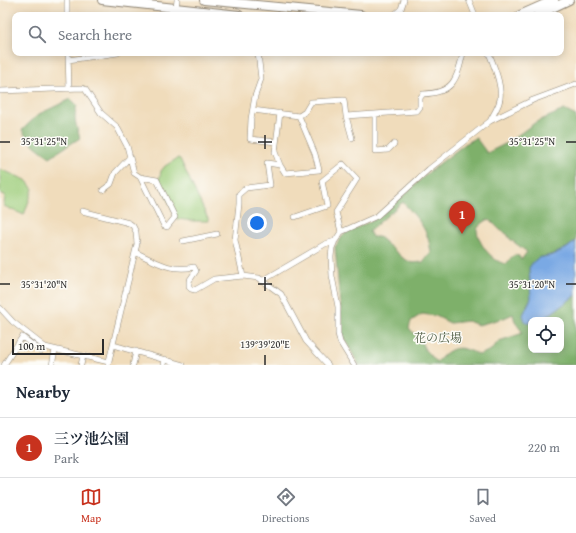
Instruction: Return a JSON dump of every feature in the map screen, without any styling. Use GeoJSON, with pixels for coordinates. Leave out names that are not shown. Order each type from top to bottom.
{"type":"FeatureCollection","features":[{"type":"Feature","properties":{"kind":"main road"},"geometry":{"type":"LineString","coordinates":[[102,0],[177,4],[222,12]]}},
{"type":"Feature","properties":{"kind":"main road"},"geometry":{"type":"LineString","coordinates":[[204,0],[280,4],[339,12]]}},
{"type":"Feature","properties":{"kind":"main road"},"geometry":{"type":"LineString","coordinates":[[527,12],[554,0]]}},
{"type":"Feature","properties":{"kind":"main road"},"geometry":{"type":"LineString","coordinates":[[544,12],[569,0]]}},
{"type":"Feature","properties":{"kind":"street"},"geometry":{"type":"LineString","coordinates":[[67,0],[67,12]]}},
{"type":"Feature","properties":{"kind":"street"},"geometry":{"type":"LineString","coordinates":[[398,12],[401,9],[404,0]]}},
{"type":"Feature","properties":{"kind":"street"},"geometry":{"type":"LineString","coordinates":[[469,0],[475,12]]}},
{"type":"Feature","properties":{"kind":"street"},"geometry":{"type":"LineString","coordinates":[[68,56],[69,89]]}},
{"type":"Feature","properties":{"kind":"street"},"geometry":{"type":"LineString","coordinates":[[68,60],[97,56]]}},
{"type":"Feature","properties":{"kind":"street"},"geometry":{"type":"LineString","coordinates":[[258,56],[261,79],[255,96],[251,119],[250,139],[276,142]]}},
{"type":"Feature","properties":{"kind":"street"},"geometry":{"type":"LineString","coordinates":[[346,116],[417,111],[420,107],[420,98],[423,94],[434,94],[452,84],[456,78],[462,56]]}},
{"type":"Feature","properties":{"kind":"street"},"geometry":{"type":"LineString","coordinates":[[490,56],[499,82],[500,97],[499,104],[490,121]]}},
{"type":"Feature","properties":{"kind":"street"},"geometry":{"type":"LineString","coordinates":[[354,365],[340,342],[338,334],[338,307],[332,276],[332,248],[341,232],[377,216],[429,169],[490,121],[533,100],[576,84]]}},
{"type":"Feature","properties":{"kind":"street"},"geometry":{"type":"LineString","coordinates":[[0,90],[82,88],[85,90],[101,113],[116,127],[127,146],[134,173],[140,177],[157,180],[174,217],[167,227],[164,226],[140,177]]}},
{"type":"Feature","properties":{"kind":"street"},"geometry":{"type":"LineString","coordinates":[[253,110],[299,116],[306,112],[312,102],[344,100],[346,116],[352,138]]}},
{"type":"Feature","properties":{"kind":"street"},"geometry":{"type":"LineString","coordinates":[[280,113],[275,152],[285,173],[319,170],[315,154],[299,116]]}},
{"type":"Feature","properties":{"kind":"street"},"geometry":{"type":"LineString","coordinates":[[375,114],[375,151],[388,150],[394,144]]}},
{"type":"Feature","properties":{"kind":"street"},"geometry":{"type":"LineString","coordinates":[[103,190],[111,184],[114,173],[130,157]]}},
{"type":"Feature","properties":{"kind":"street"},"geometry":{"type":"LineString","coordinates":[[243,276],[235,240],[239,194],[246,188],[270,185],[267,163],[280,164]]}},
{"type":"Feature","properties":{"kind":"street"},"geometry":{"type":"LineString","coordinates":[[295,217],[327,206],[322,181],[343,164],[357,179],[336,212],[341,232]]}},
{"type":"Feature","properties":{"kind":"street"},"geometry":{"type":"LineString","coordinates":[[0,308],[13,322],[44,346],[108,364],[135,252],[136,232],[133,226],[129,223],[82,211]]}},
{"type":"Feature","properties":{"kind":"street"},"geometry":{"type":"LineString","coordinates":[[183,241],[217,234]]}},
{"type":"Feature","properties":{"kind":"street"},"geometry":{"type":"LineString","coordinates":[[262,281],[325,244],[335,241]]}},
{"type":"Feature","properties":{"kind":"street"},"geometry":{"type":"LineString","coordinates":[[135,252],[167,267],[184,270],[194,267],[196,271],[189,281],[188,286],[192,290],[195,290],[214,279],[243,276],[259,278],[281,294],[306,341],[328,365]]}},
{"type":"Feature","properties":{"kind":"street"},"geometry":{"type":"LineString","coordinates":[[4,365],[22,337],[41,351],[44,346]]}},
{"type":"Feature","properties":{"kind":"street"},"geometry":{"type":"LineString","coordinates":[[113,345],[183,364]]}},
{"type":"Feature","properties":{"kind":"street"},"geometry":{"type":"LineString","coordinates":[[52,365],[55,350]]}},
{"type":"Feature","properties":{"kind":"street"},"geometry":{"type":"LineString","coordinates":[[133,365],[136,351]]}},
{"type":"Feature","properties":{"kind":"street"},"geometry":{"type":"LineString","coordinates":[[80,365],[83,356]]}},
{"type":"Feature","properties":{"kind":"street"},"geometry":{"type":"LineString","coordinates":[[164,365],[165,359]]}},
{"type":"Feature","properties":{"kind":"green space"},"geometry":{"type":"Polygon","coordinates":[[[71,99],[77,105],[75,118],[80,138],[50,157],[38,149],[22,130],[39,114],[71,99]]]}},
{"type":"Feature","properties":{"kind":"green space"},"geometry":{"type":"Polygon","coordinates":[[[564,110],[576,116],[576,241],[558,252],[538,258],[529,278],[532,291],[531,298],[527,305],[525,321],[528,322],[528,353],[564,353],[564,317],[546,317],[576,295],[576,365],[359,365],[343,337],[335,247],[344,234],[381,216],[430,171],[465,144],[476,138],[487,153],[507,143],[536,122],[564,110]],[[403,202],[369,231],[372,237],[379,237],[403,258],[412,263],[423,262],[431,253],[428,237],[414,214],[403,202]],[[487,220],[477,229],[482,245],[486,251],[496,260],[506,264],[514,255],[519,256],[521,260],[527,252],[510,239],[507,234],[500,230],[491,221],[487,220]],[[422,314],[411,321],[409,328],[420,340],[425,350],[437,362],[447,352],[456,348],[467,349],[479,355],[491,350],[499,341],[523,333],[515,322],[513,314],[478,325],[468,321],[450,323],[436,316],[422,314]]]}},
{"type":"Feature","properties":{"kind":"green space"},"geometry":{"type":"Polygon","coordinates":[[[178,158],[180,159],[209,221],[177,219],[159,180],[161,171],[165,166],[178,158]]]}},
{"type":"Feature","properties":{"kind":"green space"},"geometry":{"type":"Polygon","coordinates":[[[0,169],[26,180],[33,189],[24,215],[4,206],[5,195],[0,193],[0,169]]]}},
{"type":"Feature","properties":{"kind":"water"},"geometry":{"type":"Polygon","coordinates":[[[576,241],[576,295],[546,317],[528,317],[528,323],[525,321],[523,315],[531,298],[529,268],[538,258],[553,255],[567,248],[576,241]]]}},
{"type":"Feature","properties":{"kind":"place","name":"三ツ池公園"},"geometry":{"type":"Point","coordinates":[462,234]}},
{"type":"Feature","properties":{"kind":"park label","name":"花の広場"},"geometry":{"type":"Point","coordinates":[438,337]}}]}
